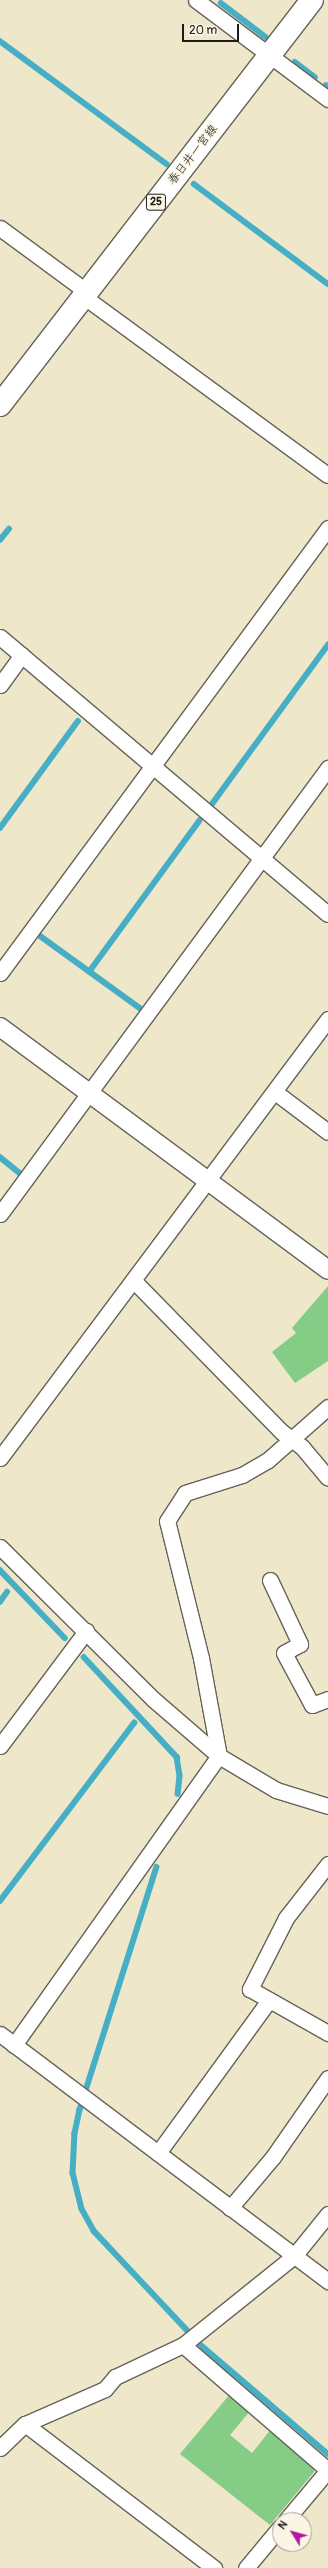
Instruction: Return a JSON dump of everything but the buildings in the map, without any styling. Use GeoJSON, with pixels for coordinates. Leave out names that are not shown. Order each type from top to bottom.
{"type":"FeatureCollection","features":[{"type":"Feature","properties":{"kind":"main road","name":"春日井一宮線"},"geometry":{"type":"LineString","coordinates":[[0,405],[312,0]]}},
{"type":"Feature","properties":{"kind":"street"},"geometry":{"type":"LineString","coordinates":[[196,0],[328,99]]}},
{"type":"Feature","properties":{"kind":"street"},"geometry":{"type":"LineString","coordinates":[[0,228],[85,294],[328,475]]}},
{"type":"Feature","properties":{"kind":"street"},"geometry":{"type":"LineString","coordinates":[[0,973],[328,528]]}},
{"type":"Feature","properties":{"kind":"street"},"geometry":{"type":"LineString","coordinates":[[0,637],[328,914]]}},
{"type":"Feature","properties":{"kind":"street"},"geometry":{"type":"LineString","coordinates":[[0,685],[22,655]]}},
{"type":"Feature","properties":{"kind":"street"},"geometry":{"type":"LineString","coordinates":[[0,1214],[328,768]]}},
{"type":"Feature","properties":{"kind":"street"},"geometry":{"type":"LineString","coordinates":[[0,1458],[208,1179],[275,1092],[328,1019]]}},
{"type":"Feature","properties":{"kind":"street"},"geometry":{"type":"LineString","coordinates":[[0,1027],[208,1179],[328,1270]]}},
{"type":"Feature","properties":{"kind":"street"},"geometry":{"type":"LineString","coordinates":[[275,1092],[328,1132]]}},
{"type":"Feature","properties":{"kind":"street"},"geometry":{"type":"LineString","coordinates":[[133,1280],[328,1478]]}},
{"type":"Feature","properties":{"kind":"street"},"geometry":{"type":"LineString","coordinates":[[14,2045],[219,1756],[201,1658],[167,1521],[185,1493],[242,1475],[268,1460],[328,1407]]}},
{"type":"Feature","properties":{"kind":"street"},"geometry":{"type":"LineString","coordinates":[[0,1547],[153,1699],[219,1756],[276,1790],[326,1803]]}},
{"type":"Feature","properties":{"kind":"street"},"geometry":{"type":"LineString","coordinates":[[270,1580],[300,1644],[284,1654],[312,1705],[328,1699]]}},
{"type":"Feature","properties":{"kind":"street"},"geometry":{"type":"LineString","coordinates":[[0,1746],[86,1631]]}},
{"type":"Feature","properties":{"kind":"street"},"geometry":{"type":"LineString","coordinates":[[328,1864],[286,1918],[250,1989],[328,2033]]}},
{"type":"Feature","properties":{"kind":"street"},"geometry":{"type":"LineString","coordinates":[[158,2154],[269,2000]]}},
{"type":"Feature","properties":{"kind":"street"},"geometry":{"type":"LineString","coordinates":[[0,2034],[328,2281]]}},
{"type":"Feature","properties":{"kind":"street"},"geometry":{"type":"LineString","coordinates":[[230,2208],[273,2157],[328,2078]]}},
{"type":"Feature","properties":{"kind":"street"},"geometry":{"type":"LineString","coordinates":[[0,2448],[25,2424],[105,2389],[115,2377],[183,2345],[294,2256],[328,2214]]}},
{"type":"Feature","properties":{"kind":"street"},"geometry":{"type":"LineString","coordinates":[[183,2345],[328,2470],[293,2512]]}},
{"type":"Feature","properties":{"kind":"street"},"geometry":{"type":"LineString","coordinates":[[25,2424],[214,2568]]}},
{"type":"Feature","properties":{"kind":"street"},"geometry":{"type":"LineString","coordinates":[[246,2568],[272,2537]]}},
{"type":"Feature","properties":{"kind":"green space"},"geometry":{"type":"Polygon","coordinates":[[[328,1286],[328,1361],[295,1383],[272,1352],[296,1333],[292,1328],[328,1286]]]}},
{"type":"Feature","properties":{"kind":"green space"},"geometry":{"type":"Polygon","coordinates":[[[230,2394],[250,2411],[230,2435],[252,2453],[272,2428],[314,2463],[314,2472],[281,2512],[272,2512],[272,2523],[270,2525],[180,2454],[230,2394]]]}},
{"type":"Feature","properties":{"kind":"waterway"},"geometry":{"type":"LineString","coordinates":[[221,3],[266,37]]}},
{"type":"Feature","properties":{"kind":"waterway"},"geometry":{"type":"LineString","coordinates":[[0,41],[167,164]]}},
{"type":"Feature","properties":{"kind":"waterway"},"geometry":{"type":"LineString","coordinates":[[295,62],[315,77]]}},
{"type":"Feature","properties":{"kind":"waterway"},"geometry":{"type":"LineString","coordinates":[[194,184],[328,284]]}},
{"type":"Feature","properties":{"kind":"waterway"},"geometry":{"type":"LineString","coordinates":[[0,540],[9,529]]}},
{"type":"Feature","properties":{"kind":"waterway"},"geometry":{"type":"LineString","coordinates":[[212,804],[328,645]]}},
{"type":"Feature","properties":{"kind":"waterway"},"geometry":{"type":"LineString","coordinates":[[0,828],[78,721]]}},
{"type":"Feature","properties":{"kind":"waterway"},"geometry":{"type":"LineString","coordinates":[[89,972],[199,821]]}},
{"type":"Feature","properties":{"kind":"waterway"},"geometry":{"type":"LineString","coordinates":[[39,935],[140,1008]]}},
{"type":"Feature","properties":{"kind":"waterway"},"geometry":{"type":"LineString","coordinates":[[0,1157],[20,1173]]}},
{"type":"Feature","properties":{"kind":"waterway"},"geometry":{"type":"LineString","coordinates":[[0,1570],[65,1638]]}},
{"type":"Feature","properties":{"kind":"waterway"},"geometry":{"type":"LineString","coordinates":[[0,1602],[7,1592]]}},
{"type":"Feature","properties":{"kind":"waterway"},"geometry":{"type":"LineString","coordinates":[[84,1657],[177,1757],[180,1776],[178,1794]]}},
{"type":"Feature","properties":{"kind":"waterway"},"geometry":{"type":"LineString","coordinates":[[0,1901],[134,1723]]}},
{"type":"Feature","properties":{"kind":"waterway"},"geometry":{"type":"LineString","coordinates":[[157,1867],[80,2110],[75,2133],[73,2173],[82,2209],[94,2231],[187,2330]]}},
{"type":"Feature","properties":{"kind":"waterway"},"geometry":{"type":"LineString","coordinates":[[201,2345],[328,2454]]}}]}
